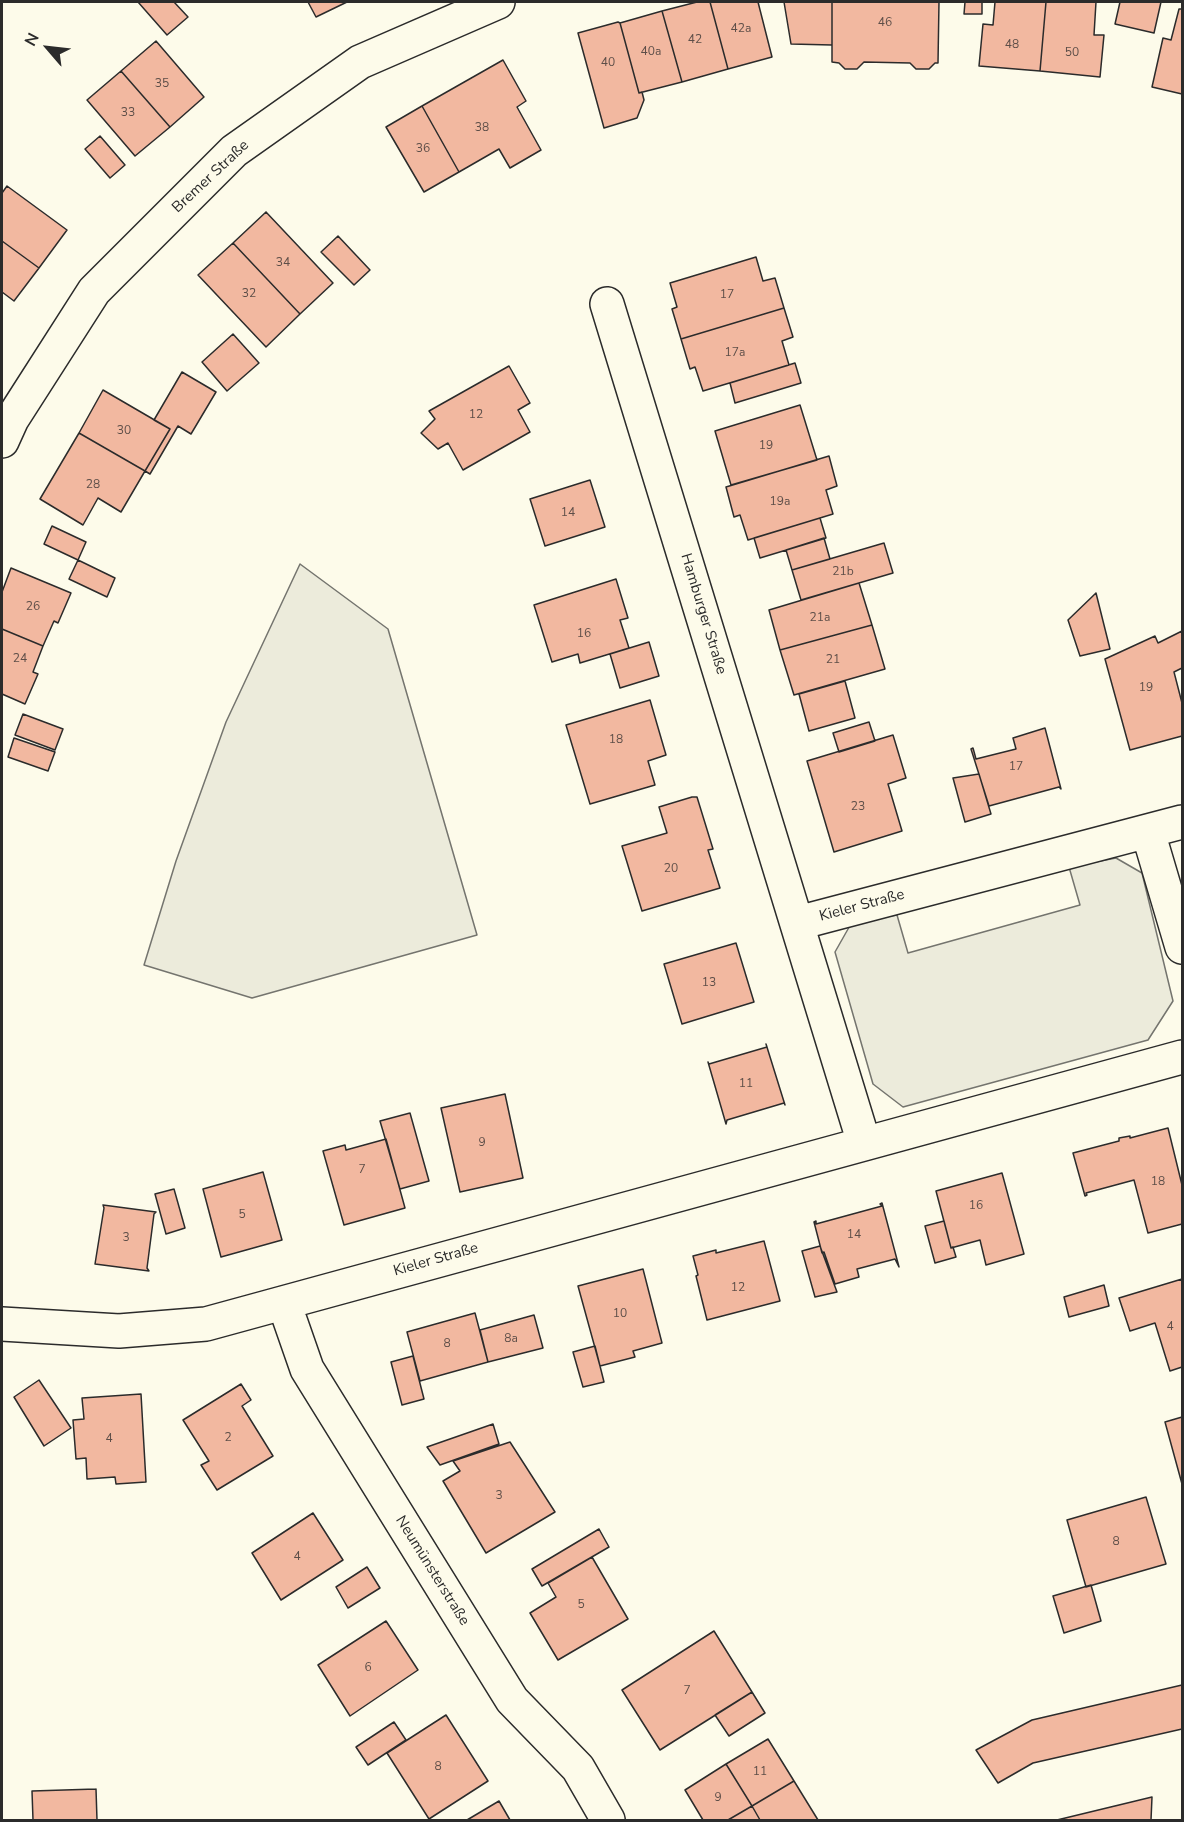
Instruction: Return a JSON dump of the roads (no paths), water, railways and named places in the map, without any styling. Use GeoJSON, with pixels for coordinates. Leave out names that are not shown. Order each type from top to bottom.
{"type":"FeatureCollection","features":[{"type":"Feature","properties":{"kind":"street","name":"Bremer Straße"},"geometry":{"type":"LineString","coordinates":[[2,441],[12,419],[94,291],[234,151],[360,62],[498,2]]}},
{"type":"Feature","properties":{"kind":"street","name":"Hamburger Straße"},"geometry":{"type":"LineString","coordinates":[[607,304],[798,923]]}},
{"type":"Feature","properties":{"kind":"street","name":"Kieler Straße"},"geometry":{"type":"LineString","coordinates":[[864,1143],[798,923],[1182,822]]}},
{"type":"Feature","properties":{"kind":"street"},"geometry":{"type":"LineString","coordinates":[[1148,832],[1182,947]]}},
{"type":"Feature","properties":{"kind":"street","name":"Kieler Straße"},"geometry":{"type":"LineString","coordinates":[[2,1324],[119,1331],[206,1324],[1182,1057]]}},
{"type":"Feature","properties":{"kind":"street","name":"Neumünsterstraße"},"geometry":{"type":"LineString","coordinates":[[284,1303],[307,1369],[512,1700],[578,1768],[608,1821]]}}]}
